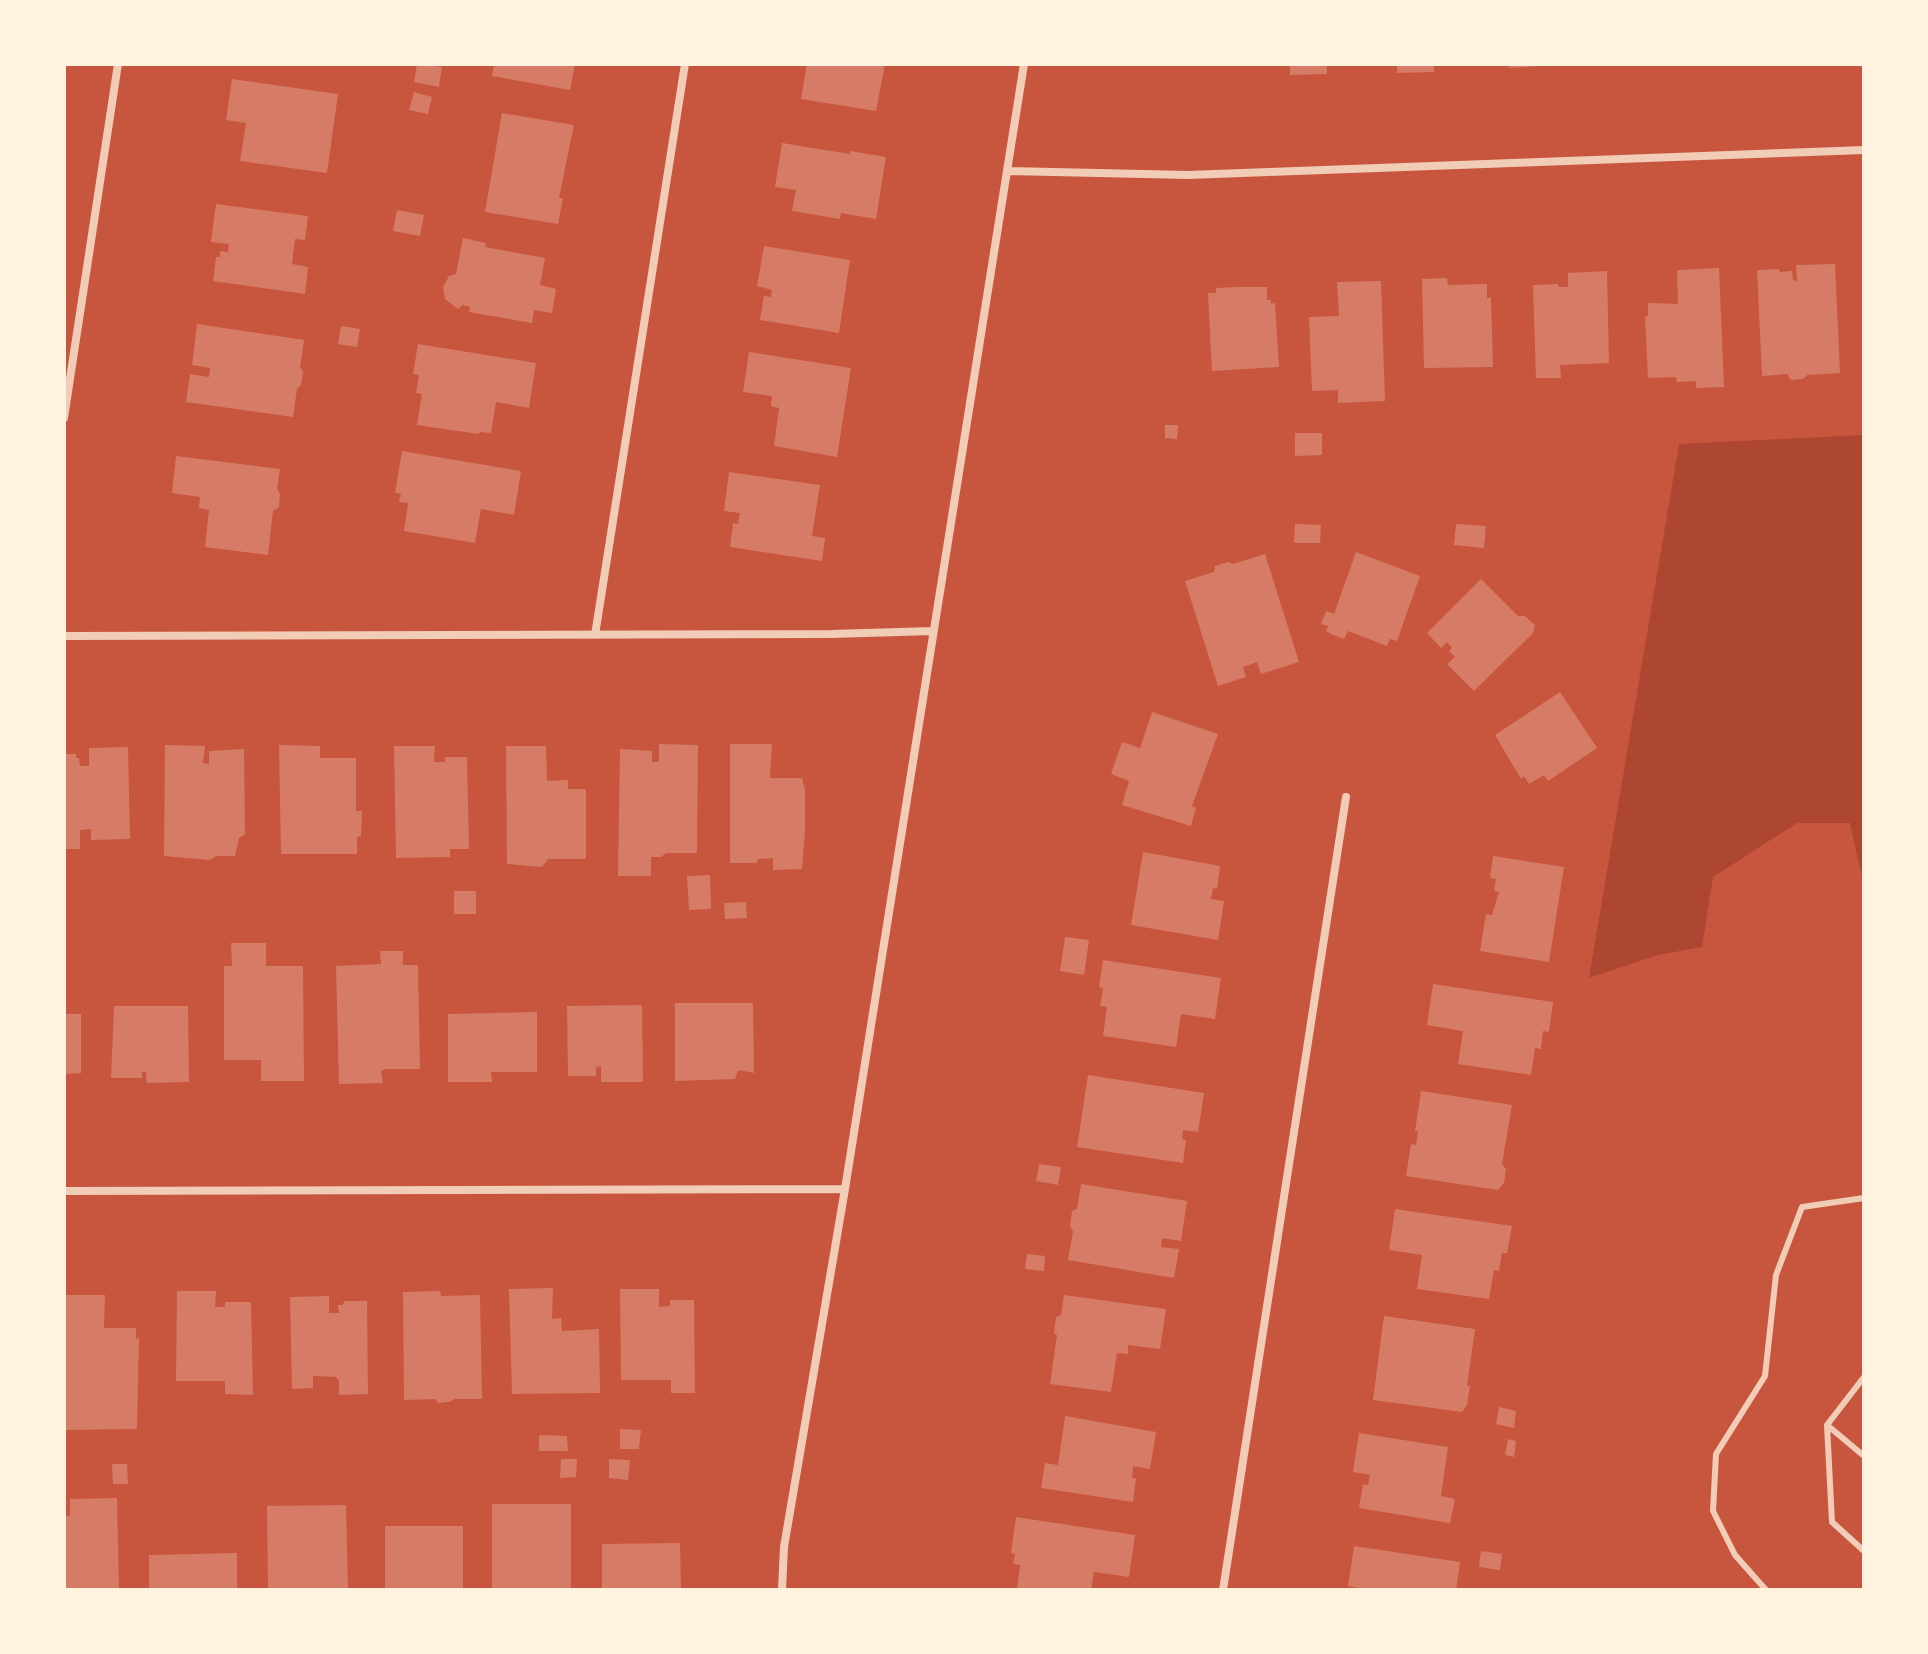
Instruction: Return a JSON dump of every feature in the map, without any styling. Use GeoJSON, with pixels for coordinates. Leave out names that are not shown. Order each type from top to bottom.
{"type":"FeatureCollection","features":[{"type":"Feature","properties":{"kind":"street"},"geometry":{"type":"LineString","coordinates":[[64,418],[118,64],[108,64]]}},
{"type":"Feature","properties":{"kind":"street"},"geometry":{"type":"LineString","coordinates":[[595,635],[685,64]]}},
{"type":"Feature","properties":{"kind":"street"},"geometry":{"type":"LineString","coordinates":[[782,1590],[784,1547],[845,1189],[1024,64]]}},
{"type":"Feature","properties":{"kind":"street"},"geometry":{"type":"LineString","coordinates":[[1008,171],[1188,175],[1864,150]]}},
{"type":"Feature","properties":{"kind":"street"},"geometry":{"type":"LineString","coordinates":[[64,636],[832,634],[933,631]]}},
{"type":"Feature","properties":{"kind":"street"},"geometry":{"type":"LineString","coordinates":[[1223,1590],[1346,797]]}},
{"type":"Feature","properties":{"kind":"street"},"geometry":{"type":"LineString","coordinates":[[64,1191],[845,1189]]}},
{"type":"Feature","properties":{"kind":"lane"},"geometry":{"type":"LineString","coordinates":[[1766,1590],[1735,1555],[1713,1511],[1716,1454],[1765,1376],[1776,1275],[1802,1207],[1864,1198]]}},
{"type":"Feature","properties":{"kind":"lane"},"geometry":{"type":"LineString","coordinates":[[1864,1377],[1827,1425],[1832,1522],[1864,1551]]}},
{"type":"Feature","properties":{"kind":"lane"},"geometry":{"type":"LineString","coordinates":[[1827,1425],[1864,1456]]}},
{"type":"Feature","properties":{"kind":"shaded area"},"geometry":{"type":"Polygon","coordinates":[[[1864,435],[1864,873],[1861,873],[1850,823],[1797,823],[1713,877],[1702,947],[1658,955],[1589,978],[1679,444],[1864,435]]]}},
{"type":"Feature","properties":{"kind":"building"},"geometry":{"type":"Polygon","coordinates":[[[417,64],[442,67],[439,87],[414,82],[417,64]]]}},
{"type":"Feature","properties":{"kind":"building"},"geometry":{"type":"Polygon","coordinates":[[[494,64],[575,64],[570,90],[492,76],[494,64]]]}},
{"type":"Feature","properties":{"kind":"building"},"geometry":{"type":"Polygon","coordinates":[[[807,64],[885,64],[876,111],[801,99],[807,64]]]}},
{"type":"Feature","properties":{"kind":"building"},"geometry":{"type":"Polygon","coordinates":[[[1290,64],[1327,64],[1327,74],[1290,75],[1290,64]]]}},
{"type":"Feature","properties":{"kind":"building"},"geometry":{"type":"Polygon","coordinates":[[[1397,64],[1434,64],[1434,72],[1397,73],[1397,64]]]}},
{"type":"Feature","properties":{"kind":"building"},"geometry":{"type":"Polygon","coordinates":[[[1509,64],[1541,64],[1541,66],[1509,68],[1509,64]]]}},
{"type":"Feature","properties":{"kind":"building"},"geometry":{"type":"Polygon","coordinates":[[[232,79],[338,94],[327,173],[240,161],[246,123],[226,120],[232,79]]]}},
{"type":"Feature","properties":{"kind":"building"},"geometry":{"type":"Polygon","coordinates":[[[414,92],[432,97],[428,114],[409,110],[414,92]]]}},
{"type":"Feature","properties":{"kind":"building"},"geometry":{"type":"Polygon","coordinates":[[[502,113],[574,125],[559,198],[563,198],[558,224],[485,212],[502,113]]]}},
{"type":"Feature","properties":{"kind":"building"},"geometry":{"type":"Polygon","coordinates":[[[782,143],[886,157],[876,219],[841,213],[840,219],[792,211],[796,190],[775,187],[782,143]]]}},
{"type":"Feature","properties":{"kind":"building"},"geometry":{"type":"Polygon","coordinates":[[[216,204],[308,216],[305,240],[295,239],[292,264],[308,267],[305,294],[213,281],[216,257],[220,257],[220,251],[228,252],[229,244],[211,242],[216,204]]]}},
{"type":"Feature","properties":{"kind":"building"},"geometry":{"type":"Polygon","coordinates":[[[397,210],[424,215],[420,236],[393,231],[397,210]]]}},
{"type":"Feature","properties":{"kind":"building"},"geometry":{"type":"Polygon","coordinates":[[[463,238],[486,243],[485,247],[545,258],[540,285],[556,289],[552,313],[534,310],[532,323],[469,312],[470,307],[463,305],[458,309],[445,299],[443,287],[449,276],[456,274],[463,238]]]}},
{"type":"Feature","properties":{"kind":"building"},"geometry":{"type":"Polygon","coordinates":[[[764,246],[850,260],[839,333],[760,320],[764,296],[771,297],[772,290],[757,286],[764,246]]]}},
{"type":"Feature","properties":{"kind":"building"},"geometry":{"type":"Polygon","coordinates":[[[1835,264],[1840,373],[1807,375],[1803,379],[1791,380],[1787,374],[1762,376],[1757,270],[1792,271],[1793,280],[1797,281],[1796,265],[1835,264]]]}},
{"type":"Feature","properties":{"kind":"building"},"geometry":{"type":"Polygon","coordinates":[[[1719,268],[1724,387],[1696,388],[1696,381],[1677,382],[1676,377],[1648,378],[1645,317],[1648,316],[1648,303],[1678,304],[1677,270],[1719,268]]]}},
{"type":"Feature","properties":{"kind":"building"},"geometry":{"type":"Polygon","coordinates":[[[1607,271],[1609,363],[1560,365],[1561,378],[1536,378],[1533,285],[1558,284],[1559,287],[1568,287],[1568,273],[1607,271]]]}},
{"type":"Feature","properties":{"kind":"building"},"geometry":{"type":"Polygon","coordinates":[[[1447,278],[1448,285],[1487,284],[1487,298],[1491,298],[1493,367],[1424,368],[1422,279],[1447,278]]]}},
{"type":"Feature","properties":{"kind":"building"},"geometry":{"type":"Polygon","coordinates":[[[1381,281],[1385,401],[1338,403],[1338,390],[1312,391],[1309,317],[1339,316],[1337,282],[1381,281]]]}},
{"type":"Feature","properties":{"kind":"building"},"geometry":{"type":"Polygon","coordinates":[[[1267,287],[1267,300],[1275,303],[1279,367],[1212,371],[1208,293],[1216,293],[1216,288],[1267,287]]]}},
{"type":"Feature","properties":{"kind":"building"},"geometry":{"type":"Polygon","coordinates":[[[197,324],[304,340],[301,385],[297,389],[293,417],[186,402],[190,374],[209,377],[210,368],[192,365],[197,324]]]}},
{"type":"Feature","properties":{"kind":"building"},"geometry":{"type":"Polygon","coordinates":[[[341,326],[360,329],[357,347],[338,344],[341,326]]]}},
{"type":"Feature","properties":{"kind":"building"},"geometry":{"type":"Polygon","coordinates":[[[418,344],[536,363],[529,408],[496,402],[491,433],[417,425],[422,394],[416,393],[419,375],[413,374],[418,344]]]}},
{"type":"Feature","properties":{"kind":"building"},"geometry":{"type":"Polygon","coordinates":[[[749,352],[851,368],[837,457],[774,446],[779,408],[771,406],[772,396],[743,392],[749,352]]]}},
{"type":"Feature","properties":{"kind":"building"},"geometry":{"type":"Polygon","coordinates":[[[1165,425],[1178,425],[1177,439],[1165,438],[1165,425]]]}},
{"type":"Feature","properties":{"kind":"building"},"geometry":{"type":"Polygon","coordinates":[[[1295,433],[1322,433],[1322,455],[1295,456],[1295,433]]]}},
{"type":"Feature","properties":{"kind":"building"},"geometry":{"type":"Polygon","coordinates":[[[402,451],[521,471],[514,515],[481,509],[475,543],[404,531],[408,503],[399,502],[401,494],[395,493],[402,451]]]}},
{"type":"Feature","properties":{"kind":"building"},"geometry":{"type":"Polygon","coordinates":[[[176,456],[280,469],[277,489],[280,494],[279,507],[273,511],[268,555],[205,547],[209,510],[199,508],[200,497],[172,493],[176,456]]]}},
{"type":"Feature","properties":{"kind":"building"},"geometry":{"type":"Polygon","coordinates":[[[729,472],[820,485],[812,536],[825,538],[822,561],[730,547],[733,523],[738,524],[740,513],[724,511],[729,472]]]}},
{"type":"Feature","properties":{"kind":"building"},"geometry":{"type":"Polygon","coordinates":[[[1295,524],[1321,525],[1320,543],[1294,543],[1295,524]]]}},
{"type":"Feature","properties":{"kind":"building"},"geometry":{"type":"Polygon","coordinates":[[[1456,524],[1486,526],[1484,548],[1454,545],[1456,524]]]}},
{"type":"Feature","properties":{"kind":"building"},"geometry":{"type":"Polygon","coordinates":[[[1356,552],[1420,576],[1397,641],[1390,639],[1387,646],[1348,631],[1344,639],[1326,631],[1328,626],[1321,624],[1326,611],[1334,614],[1356,552]]]}},
{"type":"Feature","properties":{"kind":"building"},"geometry":{"type":"Polygon","coordinates":[[[1265,554],[1299,662],[1261,674],[1257,662],[1243,667],[1246,677],[1218,686],[1185,581],[1214,572],[1215,566],[1265,554]]]}},
{"type":"Feature","properties":{"kind":"building"},"geometry":{"type":"Polygon","coordinates":[[[1481,579],[1518,616],[1525,616],[1535,625],[1533,633],[1474,691],[1447,664],[1455,657],[1449,651],[1452,648],[1447,642],[1441,648],[1427,633],[1481,579]]]}},
{"type":"Feature","properties":{"kind":"building"},"geometry":{"type":"Polygon","coordinates":[[[1560,692],[1597,748],[1548,781],[1544,775],[1529,784],[1524,776],[1521,779],[1495,735],[1560,692]]]}},
{"type":"Feature","properties":{"kind":"building"},"geometry":{"type":"Polygon","coordinates":[[[1152,712],[1218,734],[1192,806],[1196,808],[1191,826],[1122,805],[1129,781],[1111,774],[1122,742],[1140,748],[1152,712]]]}},
{"type":"Feature","properties":{"kind":"building"},"geometry":{"type":"Polygon","coordinates":[[[659,744],[698,745],[697,853],[666,853],[661,857],[651,857],[651,876],[618,876],[620,749],[652,751],[652,762],[659,762],[659,744]]]}},
{"type":"Feature","properties":{"kind":"building"},"geometry":{"type":"Polygon","coordinates":[[[730,744],[772,744],[770,778],[802,778],[805,830],[802,869],[773,870],[773,858],[758,859],[757,863],[730,863],[730,744]]]}},
{"type":"Feature","properties":{"kind":"building"},"geometry":{"type":"Polygon","coordinates":[[[165,745],[205,746],[203,763],[209,764],[209,751],[244,749],[245,834],[239,838],[235,856],[216,856],[210,860],[164,856],[165,745]]]}},
{"type":"Feature","properties":{"kind":"building"},"geometry":{"type":"Polygon","coordinates":[[[279,745],[320,746],[320,758],[356,758],[356,811],[362,811],[357,854],[281,854],[279,745]]]}},
{"type":"Feature","properties":{"kind":"building"},"geometry":{"type":"Polygon","coordinates":[[[394,746],[435,746],[434,762],[445,762],[445,757],[467,757],[469,849],[450,849],[450,857],[396,858],[394,746]]]}},
{"type":"Feature","properties":{"kind":"building"},"geometry":{"type":"Polygon","coordinates":[[[506,746],[546,746],[547,781],[568,780],[568,789],[586,789],[586,859],[548,859],[542,867],[507,864],[506,746]]]}},
{"type":"Feature","properties":{"kind":"building"},"geometry":{"type":"Polygon","coordinates":[[[128,747],[130,839],[91,840],[91,829],[80,830],[80,849],[64,849],[64,754],[76,754],[80,766],[89,766],[89,748],[128,747]]]}},
{"type":"Feature","properties":{"kind":"building"},"geometry":{"type":"Polygon","coordinates":[[[1143,852],[1220,866],[1217,889],[1213,888],[1211,899],[1224,901],[1218,940],[1131,925],[1143,852]]]}},
{"type":"Feature","properties":{"kind":"building"},"geometry":{"type":"Polygon","coordinates":[[[1493,856],[1564,867],[1549,962],[1480,951],[1486,914],[1492,915],[1499,892],[1494,891],[1496,879],[1490,878],[1493,856]]]}},
{"type":"Feature","properties":{"kind":"building"},"geometry":{"type":"Polygon","coordinates":[[[710,875],[711,909],[689,910],[687,876],[710,875]]]}},
{"type":"Feature","properties":{"kind":"building"},"geometry":{"type":"Polygon","coordinates":[[[454,891],[476,891],[476,914],[454,914],[454,891]]]}},
{"type":"Feature","properties":{"kind":"building"},"geometry":{"type":"Polygon","coordinates":[[[746,902],[747,918],[725,919],[724,903],[746,902]]]}},
{"type":"Feature","properties":{"kind":"building"},"geometry":{"type":"Polygon","coordinates":[[[1065,937],[1089,940],[1084,975],[1060,971],[1065,937]]]}},
{"type":"Feature","properties":{"kind":"building"},"geometry":{"type":"Polygon","coordinates":[[[231,943],[266,943],[266,966],[303,966],[304,1081],[261,1081],[261,1060],[224,1060],[224,966],[232,966],[231,943]]]}},
{"type":"Feature","properties":{"kind":"building"},"geometry":{"type":"Polygon","coordinates":[[[380,951],[403,951],[403,965],[418,965],[420,1069],[385,1069],[381,1071],[383,1083],[339,1084],[336,966],[381,964],[380,951]]]}},
{"type":"Feature","properties":{"kind":"building"},"geometry":{"type":"Polygon","coordinates":[[[1103,960],[1221,978],[1215,1019],[1181,1014],[1176,1047],[1103,1036],[1107,1007],[1100,1006],[1103,988],[1099,987],[1103,960]]]}},
{"type":"Feature","properties":{"kind":"building"},"geometry":{"type":"Polygon","coordinates":[[[1433,984],[1553,1002],[1549,1032],[1543,1031],[1541,1049],[1535,1048],[1531,1075],[1458,1064],[1463,1031],[1427,1025],[1433,984]]]}},
{"type":"Feature","properties":{"kind":"building"},"geometry":{"type":"Polygon","coordinates":[[[675,1003],[753,1003],[754,1073],[738,1070],[735,1079],[675,1081],[675,1003]]]}},
{"type":"Feature","properties":{"kind":"building"},"geometry":{"type":"Polygon","coordinates":[[[642,1005],[643,1082],[601,1082],[601,1066],[596,1067],[596,1076],[568,1076],[567,1006],[642,1005]]]}},
{"type":"Feature","properties":{"kind":"building"},"geometry":{"type":"Polygon","coordinates":[[[114,1006],[188,1006],[189,1082],[147,1083],[146,1072],[142,1072],[142,1078],[111,1078],[114,1006]]]}},
{"type":"Feature","properties":{"kind":"building"},"geometry":{"type":"Polygon","coordinates":[[[537,1012],[537,1072],[491,1072],[492,1082],[448,1082],[448,1014],[537,1012]]]}},
{"type":"Feature","properties":{"kind":"building"},"geometry":{"type":"Polygon","coordinates":[[[64,1014],[81,1014],[81,1073],[64,1074],[64,1014]]]}},
{"type":"Feature","properties":{"kind":"building"},"geometry":{"type":"Polygon","coordinates":[[[1088,1075],[1204,1093],[1198,1132],[1183,1130],[1182,1139],[1186,1140],[1183,1163],[1077,1147],[1088,1075]]]}},
{"type":"Feature","properties":{"kind":"building"},"geometry":{"type":"Polygon","coordinates":[[[1421,1091],[1512,1105],[1502,1164],[1506,1169],[1504,1183],[1498,1190],[1406,1176],[1411,1144],[1416,1145],[1421,1091]]]}},
{"type":"Feature","properties":{"kind":"building"},"geometry":{"type":"Polygon","coordinates":[[[1039,1164],[1061,1167],[1058,1185],[1036,1181],[1039,1164]]]}},
{"type":"Feature","properties":{"kind":"building"},"geometry":{"type":"Polygon","coordinates":[[[1081,1184],[1187,1201],[1181,1241],[1162,1238],[1161,1247],[1179,1249],[1174,1278],[1068,1260],[1073,1231],[1070,1227],[1072,1211],[1077,1209],[1081,1184]]]}},
{"type":"Feature","properties":{"kind":"building"},"geometry":{"type":"Polygon","coordinates":[[[1395,1209],[1512,1226],[1507,1253],[1502,1253],[1499,1271],[1494,1270],[1489,1299],[1417,1289],[1422,1255],[1389,1250],[1395,1209]]]}},
{"type":"Feature","properties":{"kind":"building"},"geometry":{"type":"Polygon","coordinates":[[[1027,1254],[1045,1256],[1044,1271],[1025,1269],[1027,1254]]]}},
{"type":"Feature","properties":{"kind":"building"},"geometry":{"type":"Polygon","coordinates":[[[553,1288],[552,1319],[561,1318],[562,1331],[599,1329],[600,1393],[512,1394],[509,1289],[553,1288]]]}},
{"type":"Feature","properties":{"kind":"building"},"geometry":{"type":"Polygon","coordinates":[[[620,1289],[659,1289],[659,1307],[670,1306],[670,1300],[694,1300],[695,1393],[671,1393],[671,1380],[621,1380],[620,1289]]]}},
{"type":"Feature","properties":{"kind":"building"},"geometry":{"type":"Polygon","coordinates":[[[177,1291],[216,1291],[215,1307],[225,1307],[225,1302],[251,1302],[253,1395],[225,1394],[225,1381],[176,1381],[177,1291]]]}},
{"type":"Feature","properties":{"kind":"building"},"geometry":{"type":"Polygon","coordinates":[[[440,1291],[441,1296],[480,1295],[482,1399],[455,1399],[438,1403],[435,1399],[404,1400],[403,1292],[440,1291]]]}},
{"type":"Feature","properties":{"kind":"building"},"geometry":{"type":"Polygon","coordinates":[[[64,1295],[105,1295],[104,1328],[136,1328],[136,1339],[139,1338],[137,1429],[64,1430],[64,1295]]]}},
{"type":"Feature","properties":{"kind":"building"},"geometry":{"type":"Polygon","coordinates":[[[1064,1295],[1166,1309],[1160,1349],[1128,1345],[1128,1354],[1117,1353],[1111,1392],[1050,1384],[1057,1335],[1054,1334],[1056,1317],[1061,1315],[1064,1295]]]}},
{"type":"Feature","properties":{"kind":"building"},"geometry":{"type":"Polygon","coordinates":[[[329,1296],[329,1313],[339,1313],[338,1305],[343,1305],[344,1301],[367,1301],[368,1394],[339,1395],[336,1377],[313,1376],[313,1388],[292,1389],[290,1297],[329,1296]]]}},
{"type":"Feature","properties":{"kind":"building"},"geometry":{"type":"Polygon","coordinates":[[[1384,1316],[1475,1329],[1467,1386],[1470,1386],[1467,1405],[1462,1412],[1373,1400],[1384,1316]]]}},
{"type":"Feature","properties":{"kind":"building"},"geometry":{"type":"Polygon","coordinates":[[[1499,1407],[1516,1411],[1514,1428],[1496,1424],[1499,1407]]]}},
{"type":"Feature","properties":{"kind":"building"},"geometry":{"type":"Polygon","coordinates":[[[1065,1416],[1156,1432],[1150,1469],[1133,1466],[1132,1478],[1136,1478],[1133,1502],[1041,1488],[1045,1463],[1058,1465],[1065,1416]]]}},
{"type":"Feature","properties":{"kind":"building"},"geometry":{"type":"Polygon","coordinates":[[[620,1429],[641,1430],[639,1449],[620,1449],[620,1429]]]}},
{"type":"Feature","properties":{"kind":"building"},"geometry":{"type":"Polygon","coordinates":[[[1359,1433],[1448,1447],[1441,1496],[1455,1499],[1450,1523],[1359,1508],[1363,1484],[1368,1485],[1370,1475],[1353,1472],[1359,1433]]]}},
{"type":"Feature","properties":{"kind":"building"},"geometry":{"type":"Polygon","coordinates":[[[539,1435],[567,1436],[568,1451],[539,1451],[539,1435]]]}},
{"type":"Feature","properties":{"kind":"building"},"geometry":{"type":"Polygon","coordinates":[[[1508,1439],[1516,1441],[1514,1457],[1505,1455],[1508,1439]]]}},
{"type":"Feature","properties":{"kind":"building"},"geometry":{"type":"Polygon","coordinates":[[[561,1459],[577,1459],[576,1477],[560,1478],[561,1459]]]}},
{"type":"Feature","properties":{"kind":"building"},"geometry":{"type":"Polygon","coordinates":[[[609,1459],[630,1460],[628,1480],[609,1478],[609,1459]]]}},
{"type":"Feature","properties":{"kind":"building"},"geometry":{"type":"Polygon","coordinates":[[[112,1464],[127,1464],[128,1484],[113,1484],[112,1464]]]}},
{"type":"Feature","properties":{"kind":"building"},"geometry":{"type":"Polygon","coordinates":[[[117,1498],[119,1590],[64,1590],[64,1516],[70,1516],[70,1499],[117,1498]]]}},
{"type":"Feature","properties":{"kind":"building"},"geometry":{"type":"Polygon","coordinates":[[[492,1504],[571,1504],[571,1590],[492,1590],[492,1504]]]}},
{"type":"Feature","properties":{"kind":"building"},"geometry":{"type":"Polygon","coordinates":[[[346,1505],[348,1590],[268,1590],[267,1506],[346,1505]]]}},
{"type":"Feature","properties":{"kind":"building"},"geometry":{"type":"Polygon","coordinates":[[[1016,1517],[1135,1535],[1129,1577],[1094,1572],[1091,1590],[1017,1590],[1020,1565],[1013,1564],[1015,1554],[1011,1553],[1016,1517]]]}},
{"type":"Feature","properties":{"kind":"building"},"geometry":{"type":"Polygon","coordinates":[[[385,1526],[463,1526],[463,1590],[385,1590],[385,1526]]]}},
{"type":"Feature","properties":{"kind":"building"},"geometry":{"type":"Polygon","coordinates":[[[680,1543],[681,1590],[602,1590],[602,1544],[680,1543]]]}},
{"type":"Feature","properties":{"kind":"building"},"geometry":{"type":"Polygon","coordinates":[[[1354,1546],[1460,1562],[1456,1590],[1368,1590],[1348,1586],[1354,1546]]]}},
{"type":"Feature","properties":{"kind":"building"},"geometry":{"type":"Polygon","coordinates":[[[1481,1551],[1502,1554],[1500,1570],[1479,1567],[1481,1551]]]}},
{"type":"Feature","properties":{"kind":"building"},"geometry":{"type":"Polygon","coordinates":[[[237,1553],[237,1590],[149,1590],[149,1555],[237,1553]]]}}]}
